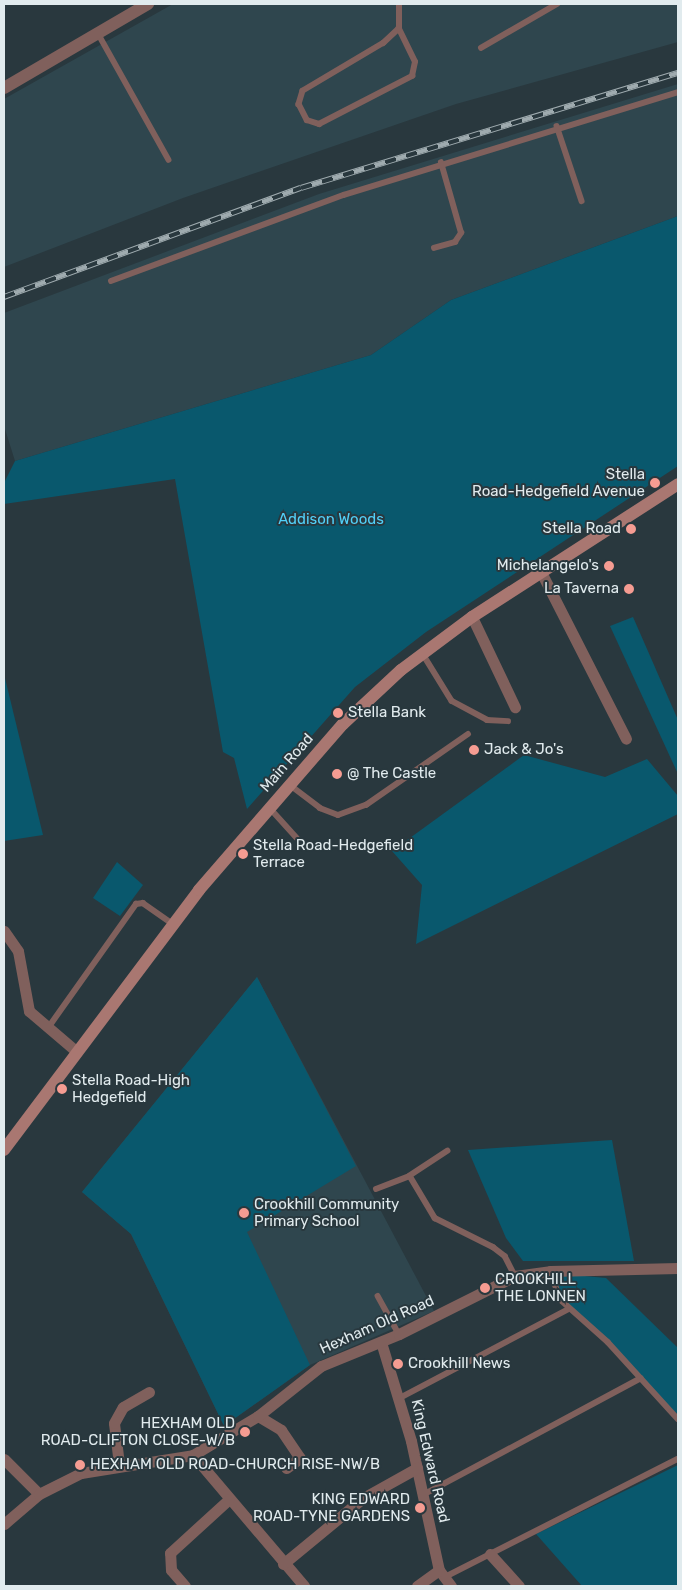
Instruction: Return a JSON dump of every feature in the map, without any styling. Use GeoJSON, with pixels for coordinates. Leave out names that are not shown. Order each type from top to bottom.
{"type":"FeatureCollection","features":[{"type":"Feature","properties":{"kind":"main road","name":"Main Road"},"geometry":{"type":"LineString","coordinates":[[4,1150],[174,924],[270,808],[343,724],[423,654],[472,617],[678,484]]}},
{"type":"Feature","properties":{"kind":"street"},"geometry":{"type":"LineString","coordinates":[[4,88],[148,4]]}},
{"type":"Feature","properties":{"kind":"street"},"geometry":{"type":"LineString","coordinates":[[541,572],[626,738]]}},
{"type":"Feature","properties":{"kind":"street"},"geometry":{"type":"LineString","coordinates":[[472,617],[515,707]]}},
{"type":"Feature","properties":{"kind":"street"},"geometry":{"type":"LineString","coordinates":[[4,931],[18,951],[29,1011],[47,1030],[77,1052]]}},
{"type":"Feature","properties":{"kind":"street","name":"Hexham Old Road"},"geometry":{"type":"LineString","coordinates":[[4,1524],[39,1494],[81,1473],[120,1464],[193,1455],[258,1416],[321,1366],[399,1334],[515,1276],[550,1271],[678,1268]]}},
{"type":"Feature","properties":{"kind":"street","name":"King Edward Road"},"geometry":{"type":"LineString","coordinates":[[381,1342],[400,1398],[444,1578]]}},
{"type":"Feature","properties":{"kind":"street"},"geometry":{"type":"LineString","coordinates":[[120,1464],[114,1423],[123,1407],[149,1392]]}},
{"type":"Feature","properties":{"kind":"street"},"geometry":{"type":"LineString","coordinates":[[258,1416],[281,1430],[300,1458],[286,1468]]}},
{"type":"Feature","properties":{"kind":"street"},"geometry":{"type":"LineString","coordinates":[[193,1455],[228,1500],[304,1586]]}},
{"type":"Feature","properties":{"kind":"street"},"geometry":{"type":"LineString","coordinates":[[4,1459],[39,1494]]}},
{"type":"Feature","properties":{"kind":"street"},"geometry":{"type":"LineString","coordinates":[[284,1564],[363,1498],[417,1468]]}},
{"type":"Feature","properties":{"kind":"street"},"geometry":{"type":"LineString","coordinates":[[185,1586],[171,1570],[170,1553],[228,1500]]}},
{"type":"Feature","properties":{"kind":"street"},"geometry":{"type":"LineString","coordinates":[[490,1554],[519,1586]]}},
{"type":"Feature","properties":{"kind":"street"},"geometry":{"type":"LineString","coordinates":[[416,1586],[444,1578]]}},
{"type":"Feature","properties":{"kind":"lane"},"geometry":{"type":"LineString","coordinates":[[399,29],[384,43],[303,90],[299,104],[307,120],[319,124],[405,83],[415,62],[399,29],[400,4]]}},
{"type":"Feature","properties":{"kind":"lane"},"geometry":{"type":"LineString","coordinates":[[481,48],[557,4]]}},
{"type":"Feature","properties":{"kind":"lane"},"geometry":{"type":"LineString","coordinates":[[98,33],[169,160]]}},
{"type":"Feature","properties":{"kind":"lane"},"geometry":{"type":"LineString","coordinates":[[111,281],[250,227],[440,163],[557,126],[678,92]]}},
{"type":"Feature","properties":{"kind":"lane"},"geometry":{"type":"LineString","coordinates":[[557,126],[582,201]]}},
{"type":"Feature","properties":{"kind":"lane"},"geometry":{"type":"LineString","coordinates":[[434,248],[455,242],[460,233],[440,163]]}},
{"type":"Feature","properties":{"kind":"lane"},"geometry":{"type":"LineString","coordinates":[[423,654],[452,701],[487,720],[508,721]]}},
{"type":"Feature","properties":{"kind":"lane"},"geometry":{"type":"LineString","coordinates":[[290,785],[320,808],[338,815],[346,813],[366,805],[468,734]]}},
{"type":"Feature","properties":{"kind":"lane"},"geometry":{"type":"LineString","coordinates":[[270,808],[297,838]]}},
{"type":"Feature","properties":{"kind":"lane"},"geometry":{"type":"LineString","coordinates":[[47,1030],[136,904],[143,903],[174,924]]}},
{"type":"Feature","properties":{"kind":"lane"},"geometry":{"type":"LineString","coordinates":[[376,1189],[410,1176],[448,1151]]}},
{"type":"Feature","properties":{"kind":"lane"},"geometry":{"type":"LineString","coordinates":[[410,1176],[435,1218],[493,1247],[506,1256],[515,1276]]}},
{"type":"Feature","properties":{"kind":"lane"},"geometry":{"type":"LineString","coordinates":[[550,1271],[569,1309],[641,1378],[678,1419]]}},
{"type":"Feature","properties":{"kind":"lane"},"geometry":{"type":"LineString","coordinates":[[378,1296],[399,1334]]}},
{"type":"Feature","properties":{"kind":"lane"},"geometry":{"type":"LineString","coordinates":[[400,1398],[569,1309]]}},
{"type":"Feature","properties":{"kind":"lane"},"geometry":{"type":"LineString","coordinates":[[423,1495],[641,1378]]}},
{"type":"Feature","properties":{"kind":"lane"},"geometry":{"type":"LineString","coordinates":[[444,1578],[678,1460]]}},
{"type":"Feature","properties":{"kind":"shaded area"},"geometry":{"type":"Polygon","coordinates":[[[173,4],[678,4],[678,42],[456,104],[183,198],[4,267],[4,99],[173,4]]]}},
{"type":"Feature","properties":{"kind":"shaded area"},"geometry":{"type":"Polygon","coordinates":[[[678,84],[678,216],[451,300],[371,355],[15,461],[4,426],[4,313],[319,194],[678,84]]]}},
{"type":"Feature","properties":{"kind":"shaded area","name":"Crookhill Community Primary School"},"geometry":{"type":"Polygon","coordinates":[[[257,977],[434,1311],[310,1365],[224,1426],[131,1234],[82,1192],[257,977]]]}},
{"type":"Feature","properties":{"kind":"green space","name":"Addison Woods"},"geometry":{"type":"Polygon","coordinates":[[[678,216],[678,466],[426,632],[355,687],[247,809],[234,758],[223,752],[175,479],[4,504],[5,481],[15,461],[371,355],[451,300],[678,216]]]}},
{"type":"Feature","properties":{"kind":"green space"},"geometry":{"type":"Polygon","coordinates":[[[633,617],[678,720],[678,774],[610,626],[633,617]]]}},
{"type":"Feature","properties":{"kind":"green space"},"geometry":{"type":"Polygon","coordinates":[[[4,674],[43,835],[4,841],[4,674]]]}},
{"type":"Feature","properties":{"kind":"green space"},"geometry":{"type":"Polygon","coordinates":[[[524,755],[605,777],[647,759],[678,796],[678,814],[416,944],[422,885],[392,851],[524,755]]]}},
{"type":"Feature","properties":{"kind":"green space"},"geometry":{"type":"Polygon","coordinates":[[[117,862],[143,885],[120,916],[93,898],[117,862]]]}},
{"type":"Feature","properties":{"kind":"green space","name":"Crookhill Community Primary School"},"geometry":{"type":"Polygon","coordinates":[[[257,977],[356,1166],[247,1232],[310,1365],[224,1426],[131,1234],[82,1192],[257,977]]]}},
{"type":"Feature","properties":{"kind":"green space"},"geometry":{"type":"Polygon","coordinates":[[[612,1140],[634,1261],[523,1261],[506,1238],[468,1150],[612,1140]]]}},
{"type":"Feature","properties":{"kind":"green space"},"geometry":{"type":"Polygon","coordinates":[[[553,1273],[606,1278],[678,1348],[678,1415],[563,1299],[553,1273]]]}},
{"type":"Feature","properties":{"kind":"green space"},"geometry":{"type":"Polygon","coordinates":[[[678,1465],[678,1586],[582,1586],[536,1534],[678,1465]]]}},
{"type":"Feature","properties":{"kind":"railway"},"geometry":{"type":"LineString","coordinates":[[4,297],[301,188],[678,73]]}},
{"type":"Feature","properties":{"kind":"place","name":"Stella Road-Hedgefield Avenue"},"geometry":{"type":"Point","coordinates":[655,483]}},
{"type":"Feature","properties":{"kind":"place","name":"Stella Road"},"geometry":{"type":"Point","coordinates":[631,529]}},
{"type":"Feature","properties":{"kind":"place","name":"Michelangelo's"},"geometry":{"type":"Point","coordinates":[609,566]}},
{"type":"Feature","properties":{"kind":"place","name":"La Taverna"},"geometry":{"type":"Point","coordinates":[629,589]}},
{"type":"Feature","properties":{"kind":"place","name":"Stella Bank"},"geometry":{"type":"Point","coordinates":[338,713]}},
{"type":"Feature","properties":{"kind":"place","name":"Jack & Jo's"},"geometry":{"type":"Point","coordinates":[474,750]}},
{"type":"Feature","properties":{"kind":"place","name":"@ The Castle"},"geometry":{"type":"Point","coordinates":[337,774]}},
{"type":"Feature","properties":{"kind":"place","name":"Stella Road-Hedgefield Terrace"},"geometry":{"type":"Point","coordinates":[243,854]}},
{"type":"Feature","properties":{"kind":"place","name":"Stella Road-High Hedgefield"},"geometry":{"type":"Point","coordinates":[62,1089]}},
{"type":"Feature","properties":{"kind":"place","name":"Crookhill Community Primary School"},"geometry":{"type":"Point","coordinates":[244,1213]}},
{"type":"Feature","properties":{"kind":"place","name":"CROOKHILL THE LONNEN"},"geometry":{"type":"Point","coordinates":[485,1288]}},
{"type":"Feature","properties":{"kind":"place","name":"Crookhill News"},"geometry":{"type":"Point","coordinates":[398,1364]}},
{"type":"Feature","properties":{"kind":"place","name":"HEXHAM OLD ROAD-CLIFTON CLOSE-W/B"},"geometry":{"type":"Point","coordinates":[245,1432]}},
{"type":"Feature","properties":{"kind":"place","name":"HEXHAM OLD ROAD-CHURCH RISE-NW/B"},"geometry":{"type":"Point","coordinates":[80,1465]}},
{"type":"Feature","properties":{"kind":"place","name":"KING EDWARD ROAD-TYNE GARDENS"},"geometry":{"type":"Point","coordinates":[420,1508]}}]}
